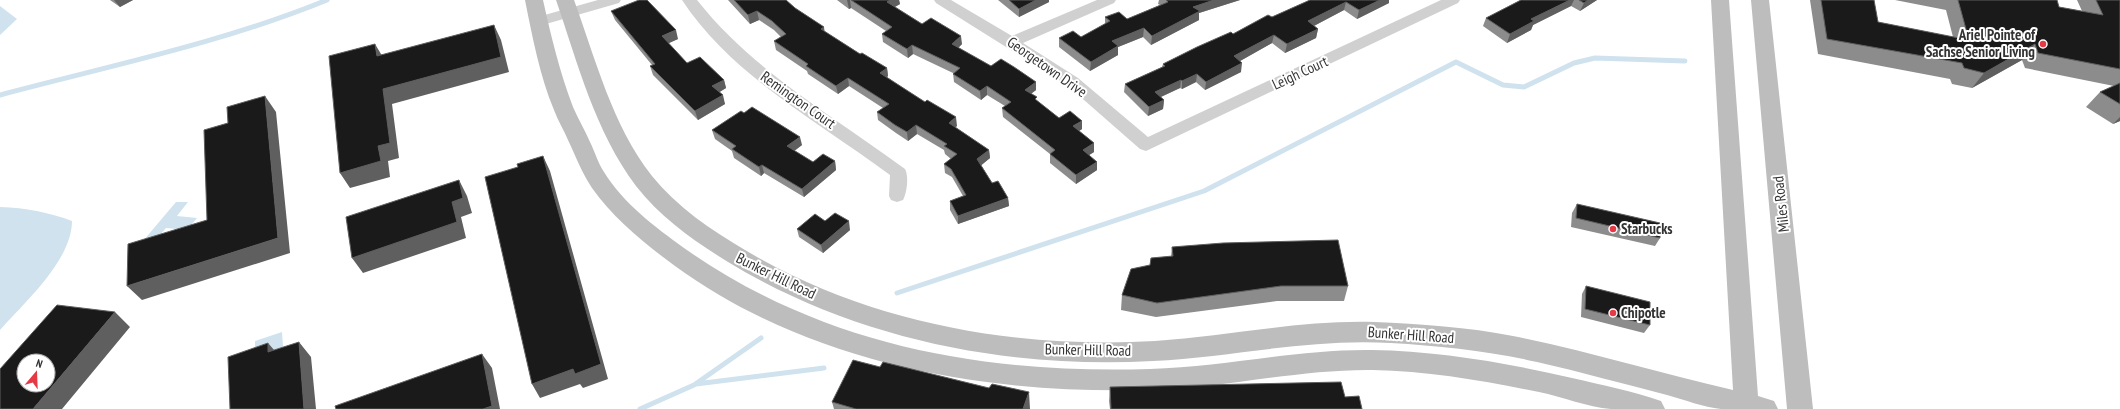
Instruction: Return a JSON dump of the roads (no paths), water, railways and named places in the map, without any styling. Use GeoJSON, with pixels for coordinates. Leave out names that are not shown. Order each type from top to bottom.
{"type":"FeatureCollection","features":[{"type":"Feature","properties":{"kind":"main road"},"geometry":{"type":"LineString","coordinates":[[1720,0],[1745,371],[1752,407]]}},
{"type":"Feature","properties":{"kind":"main road","name":"Miles Road"},"geometry":{"type":"LineString","coordinates":[[1760,0],[1800,409]]}},
{"type":"Feature","properties":{"kind":"main road","name":"Bunker Hill Road"},"geometry":{"type":"LineString","coordinates":[[568,7],[594,89],[616,139],[638,173],[672,210],[698,232],[742,262],[782,282],[855,311],[914,329],[950,337],[998,345],[1091,353],[1154,351],[1295,334],[1372,332],[1464,339],[1512,347],[1752,407]]}},
{"type":"Feature","properties":{"kind":"main road","name":"Bunker Hill Road"},"geometry":{"type":"LineString","coordinates":[[536,11],[563,109],[597,179],[618,204],[643,229],[704,275],[755,304],[791,321],[850,342],[891,353],[933,363],[991,372],[1050,378],[1179,378],[1284,365],[1374,360],[1497,372],[1563,386],[1652,409]]}},
{"type":"Feature","properties":{"kind":"main road"},"geometry":{"type":"LineString","coordinates":[[1372,332],[1374,360]]}},
{"type":"Feature","properties":{"kind":"main road"},"geometry":{"type":"LineString","coordinates":[[1089,379],[1091,353]]}},
{"type":"Feature","properties":{"kind":"street"},"geometry":{"type":"LineString","coordinates":[[536,11],[614,0]]}},
{"type":"Feature","properties":{"kind":"street","name":"Remington Court"},"geometry":{"type":"LineString","coordinates":[[689,0],[702,18],[753,68],[814,112],[865,146],[899,173],[897,196]]}},
{"type":"Feature","properties":{"kind":"street","name":"Georgetown Drive"},"geometry":{"type":"LineString","coordinates":[[941,0],[1011,42],[1073,82],[1146,145]]}},
{"type":"Feature","properties":{"kind":"street"},"geometry":{"type":"LineString","coordinates":[[1011,42],[1108,0]]}},
{"type":"Feature","properties":{"kind":"street","name":"Leigh Court"},"geometry":{"type":"LineString","coordinates":[[1146,145],[1453,0]]}},
{"type":"Feature","properties":{"kind":"water"},"geometry":{"type":"Polygon","coordinates":[[[0,6],[17,19],[0,35],[0,6]]]}},
{"type":"Feature","properties":{"kind":"water"},"geometry":{"type":"Polygon","coordinates":[[[176,202],[188,202],[177,216],[197,218],[187,230],[166,228],[154,242],[143,241],[176,202]]]}},
{"type":"Feature","properties":{"kind":"water"},"geometry":{"type":"Polygon","coordinates":[[[0,207],[37,211],[72,221],[70,236],[56,265],[34,293],[0,330],[0,207]]]}},
{"type":"Feature","properties":{"kind":"water"},"geometry":{"type":"Polygon","coordinates":[[[282,332],[283,347],[255,356],[255,341],[282,332]]]}},
{"type":"Feature","properties":{"kind":"waterway"},"geometry":{"type":"LineString","coordinates":[[0,95],[165,53],[247,29],[327,0]]}},
{"type":"Feature","properties":{"kind":"waterway"},"geometry":{"type":"LineString","coordinates":[[897,293],[1204,191],[1456,62],[1503,85],[1524,87],[1574,63],[1595,58],[1685,61]]}},
{"type":"Feature","properties":{"kind":"waterway"},"geometry":{"type":"LineString","coordinates":[[640,409],[694,385],[761,338]]}},
{"type":"Feature","properties":{"kind":"waterway"},"geometry":{"type":"LineString","coordinates":[[696,384],[824,368]]}},
{"type":"Feature","properties":{"kind":"place","name":"Ariel Pointe of Sachse Senior Living"},"geometry":{"type":"Point","coordinates":[2043,44]}},
{"type":"Feature","properties":{"kind":"place","name":"Starbucks"},"geometry":{"type":"Point","coordinates":[1613,229]}},
{"type":"Feature","properties":{"kind":"place","name":"Chipotle"},"geometry":{"type":"Point","coordinates":[1613,313]}}]}
